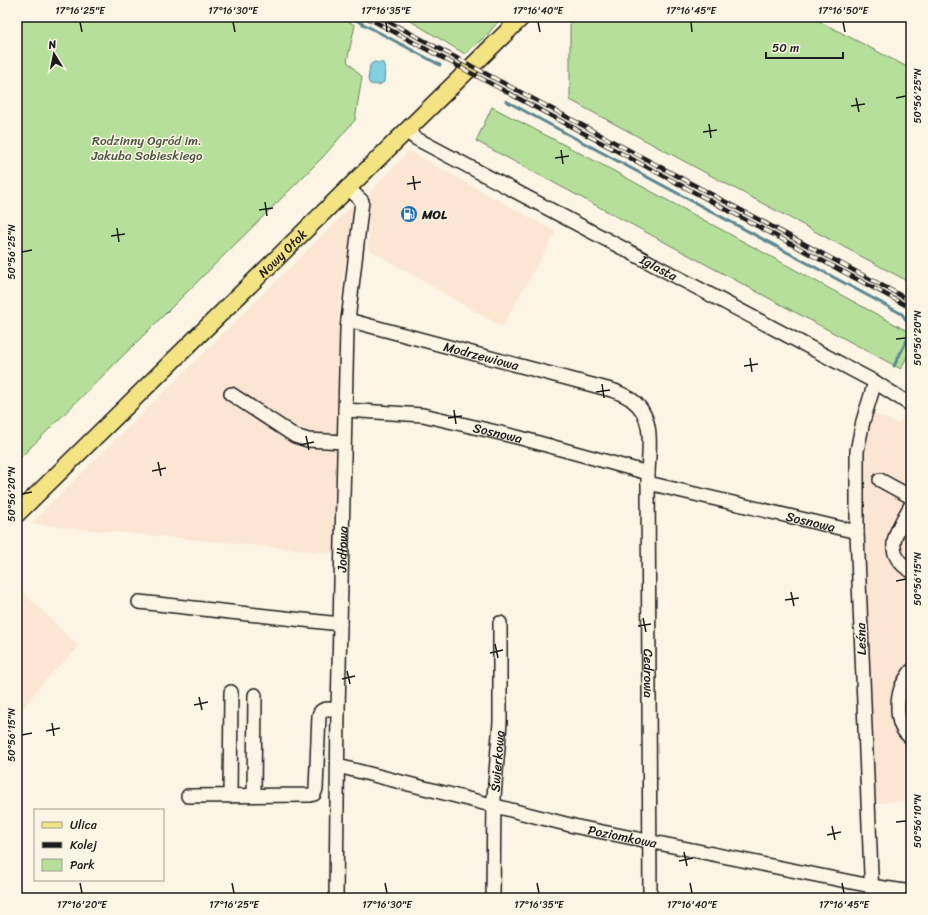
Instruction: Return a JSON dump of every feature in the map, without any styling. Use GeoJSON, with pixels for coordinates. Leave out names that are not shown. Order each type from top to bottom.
{"type":"FeatureCollection","features":[{"type":"Feature","properties":{"kind":"main road","name":"Nowy Otok"},"geometry":{"type":"LineString","coordinates":[[17,514],[98,434],[224,318],[347,187],[522,17]]}},
{"type":"Feature","properties":{"kind":"main road","name":"Nowy Otok"},"geometry":{"type":"LineString","coordinates":[[17,503],[54,467],[98,434]]}},
{"type":"Feature","properties":{"kind":"street","name":"Iglasta"},"geometry":{"type":"LineString","coordinates":[[406,130],[415,138],[875,382],[911,405]]}},
{"type":"Feature","properties":{"kind":"street","name":"Jodłowa"},"geometry":{"type":"LineString","coordinates":[[336,898],[338,710],[348,320],[362,200],[347,187]]}},
{"type":"Feature","properties":{"kind":"street","name":"Modrzewiowa"},"geometry":{"type":"LineString","coordinates":[[348,320],[615,391]]}},
{"type":"Feature","properties":{"kind":"street","name":"Leśna"},"geometry":{"type":"LineString","coordinates":[[871,892],[857,532],[857,451],[863,421],[875,382]]}},
{"type":"Feature","properties":{"kind":"street","name":"Cedrowa"},"geometry":{"type":"LineString","coordinates":[[615,391],[632,400],[644,412],[648,423],[649,435],[650,898]]}},
{"type":"Feature","properties":{"kind":"street"},"geometry":{"type":"LineString","coordinates":[[231,394],[295,436],[308,440],[344,442]]}},
{"type":"Feature","properties":{"kind":"street","name":"Sosnowa"},"geometry":{"type":"LineString","coordinates":[[345,410],[423,415],[517,437],[648,478],[857,532]]}},
{"type":"Feature","properties":{"kind":"street"},"geometry":{"type":"LineString","coordinates":[[880,480],[911,497]]}},
{"type":"Feature","properties":{"kind":"street"},"geometry":{"type":"LineString","coordinates":[[911,505],[894,536],[893,548],[895,555],[901,564],[911,571]]}},
{"type":"Feature","properties":{"kind":"street"},"geometry":{"type":"LineString","coordinates":[[139,602],[340,624]]}},
{"type":"Feature","properties":{"kind":"street","name":"Świerkowa"},"geometry":{"type":"LineString","coordinates":[[494,898],[494,797],[500,722],[500,623]]}},
{"type":"Feature","properties":{"kind":"street"},"geometry":{"type":"LineString","coordinates":[[911,671],[902,687],[898,706],[901,726],[911,738]]}},
{"type":"Feature","properties":{"kind":"street"},"geometry":{"type":"LineString","coordinates":[[230,796],[231,692]]}},
{"type":"Feature","properties":{"kind":"street"},"geometry":{"type":"LineString","coordinates":[[254,796],[255,695]]}},
{"type":"Feature","properties":{"kind":"street"},"geometry":{"type":"LineString","coordinates":[[188,796],[314,794],[316,789],[318,714],[323,710],[338,710]]}},
{"type":"Feature","properties":{"kind":"street","name":"Poziomkowa"},"geometry":{"type":"LineString","coordinates":[[338,766],[578,827],[649,841],[871,892],[911,892]]}},
{"type":"Feature","properties":{"kind":"shaded area"},"geometry":{"type":"Polygon","coordinates":[[[409,151],[556,232],[502,327],[368,249],[370,192],[409,151]]]}},
{"type":"Feature","properties":{"kind":"shaded area"},"geometry":{"type":"Polygon","coordinates":[[[351,207],[353,210],[339,306],[334,553],[30,524],[351,207]]]}},
{"type":"Feature","properties":{"kind":"shaded area"},"geometry":{"type":"Polygon","coordinates":[[[911,405],[911,800],[873,804],[860,456],[871,412],[898,424],[911,405]]]}},
{"type":"Feature","properties":{"kind":"shaded area"},"geometry":{"type":"Polygon","coordinates":[[[17,586],[79,647],[44,681],[23,708],[17,729],[17,586]]]}},
{"type":"Feature","properties":{"kind":"green space","name":"Rodzinny Ogród im. Jakuba Sobieskiego"},"geometry":{"type":"Polygon","coordinates":[[[17,17],[340,17],[355,25],[347,61],[362,77],[355,120],[323,157],[17,461],[17,17]]]}},
{"type":"Feature","properties":{"kind":"green space"},"geometry":{"type":"Polygon","coordinates":[[[404,17],[502,17],[487,35],[465,54],[404,17]]]}},
{"type":"Feature","properties":{"kind":"green space"},"geometry":{"type":"Polygon","coordinates":[[[570,17],[811,17],[911,69],[911,283],[570,100],[570,17]]]}},
{"type":"Feature","properties":{"kind":"green space"},"geometry":{"type":"Polygon","coordinates":[[[492,107],[612,170],[911,333],[911,348],[901,369],[476,141],[492,107]]]}},
{"type":"Feature","properties":{"kind":"water"},"geometry":{"type":"Polygon","coordinates":[[[374,62],[383,63],[385,68],[384,82],[379,85],[370,84],[368,80],[370,65],[374,62]]]}},
{"type":"Feature","properties":{"kind":"waterway"},"geometry":{"type":"LineString","coordinates":[[350,17],[440,65]]}},
{"type":"Feature","properties":{"kind":"waterway"},"geometry":{"type":"LineString","coordinates":[[506,101],[902,314],[911,327]]}},
{"type":"Feature","properties":{"kind":"waterway"},"geometry":{"type":"LineString","coordinates":[[894,366],[911,332]]}},
{"type":"Feature","properties":{"kind":"railway"},"geometry":{"type":"LineString","coordinates":[[366,17],[911,308]]}},
{"type":"Feature","properties":{"kind":"railway"},"geometry":{"type":"LineString","coordinates":[[380,17],[911,301]]}},
{"type":"Feature","properties":{"kind":"place","name":"MOL"},"geometry":{"type":"Point","coordinates":[409,214]}}]}
